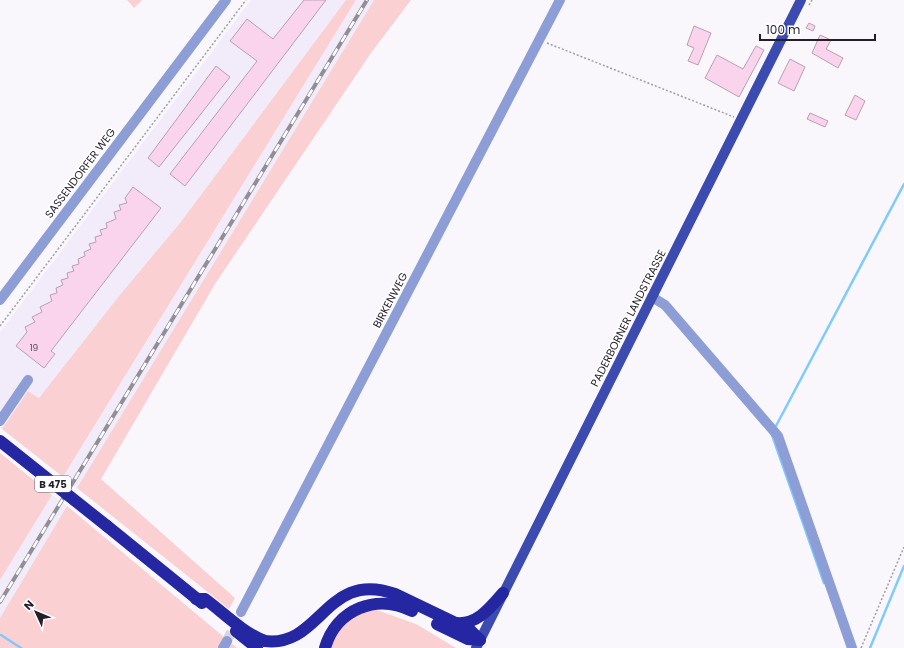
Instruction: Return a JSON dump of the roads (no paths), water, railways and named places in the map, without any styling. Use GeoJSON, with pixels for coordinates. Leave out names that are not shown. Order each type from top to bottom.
{"type":"FeatureCollection","features":[{"type":"Feature","properties":{"kind":"highway","name":"B 475"},"geometry":{"type":"LineString","coordinates":[[0,441],[257,648]]}},
{"type":"Feature","properties":{"kind":"highway"},"geometry":{"type":"LineString","coordinates":[[196,599],[205,599],[251,633],[273,643],[289,643],[312,630],[340,601],[352,593],[363,590],[376,590],[395,594],[470,630],[478,644]]}},
{"type":"Feature","properties":{"kind":"highway"},"geometry":{"type":"LineString","coordinates":[[454,623],[464,624],[477,618],[503,593]]}},
{"type":"Feature","properties":{"kind":"highway"},"geometry":{"type":"LineString","coordinates":[[325,648],[332,631],[343,618],[360,607],[380,603],[403,606],[478,644]]}},
{"type":"Feature","properties":{"kind":"main road","name":"PADERBORNER LANDSTRASSE"},"geometry":{"type":"LineString","coordinates":[[478,644],[801,0]]}},
{"type":"Feature","properties":{"kind":"street","name":"SASSENDORFER WEG"},"geometry":{"type":"LineString","coordinates":[[0,300],[226,0]]}},
{"type":"Feature","properties":{"kind":"street","name":"BIRKENWEG"},"geometry":{"type":"LineString","coordinates":[[242,612],[560,0]]}},
{"type":"Feature","properties":{"kind":"street"},"geometry":{"type":"LineString","coordinates":[[652,297],[665,305],[778,436],[852,648]]}},
{"type":"Feature","properties":{"kind":"street"},"geometry":{"type":"LineString","coordinates":[[0,421],[28,380]]}},
{"type":"Feature","properties":{"kind":"waterway"},"geometry":{"type":"LineString","coordinates":[[776,426],[904,184]]}},
{"type":"Feature","properties":{"kind":"waterway"},"geometry":{"type":"LineString","coordinates":[[772,435],[824,583]]}},
{"type":"Feature","properties":{"kind":"waterway"},"geometry":{"type":"LineString","coordinates":[[870,648],[904,566]]}},
{"type":"Feature","properties":{"kind":"waterway"},"geometry":{"type":"LineString","coordinates":[[1,635],[21,648]]}},
{"type":"Feature","properties":{"kind":"tunnel"},"geometry":{"type":"LineString","coordinates":[[227,641],[241,612]]}},
{"type":"Feature","properties":{"kind":"railway"},"geometry":{"type":"LineString","coordinates":[[0,602],[367,0]]}}]}
